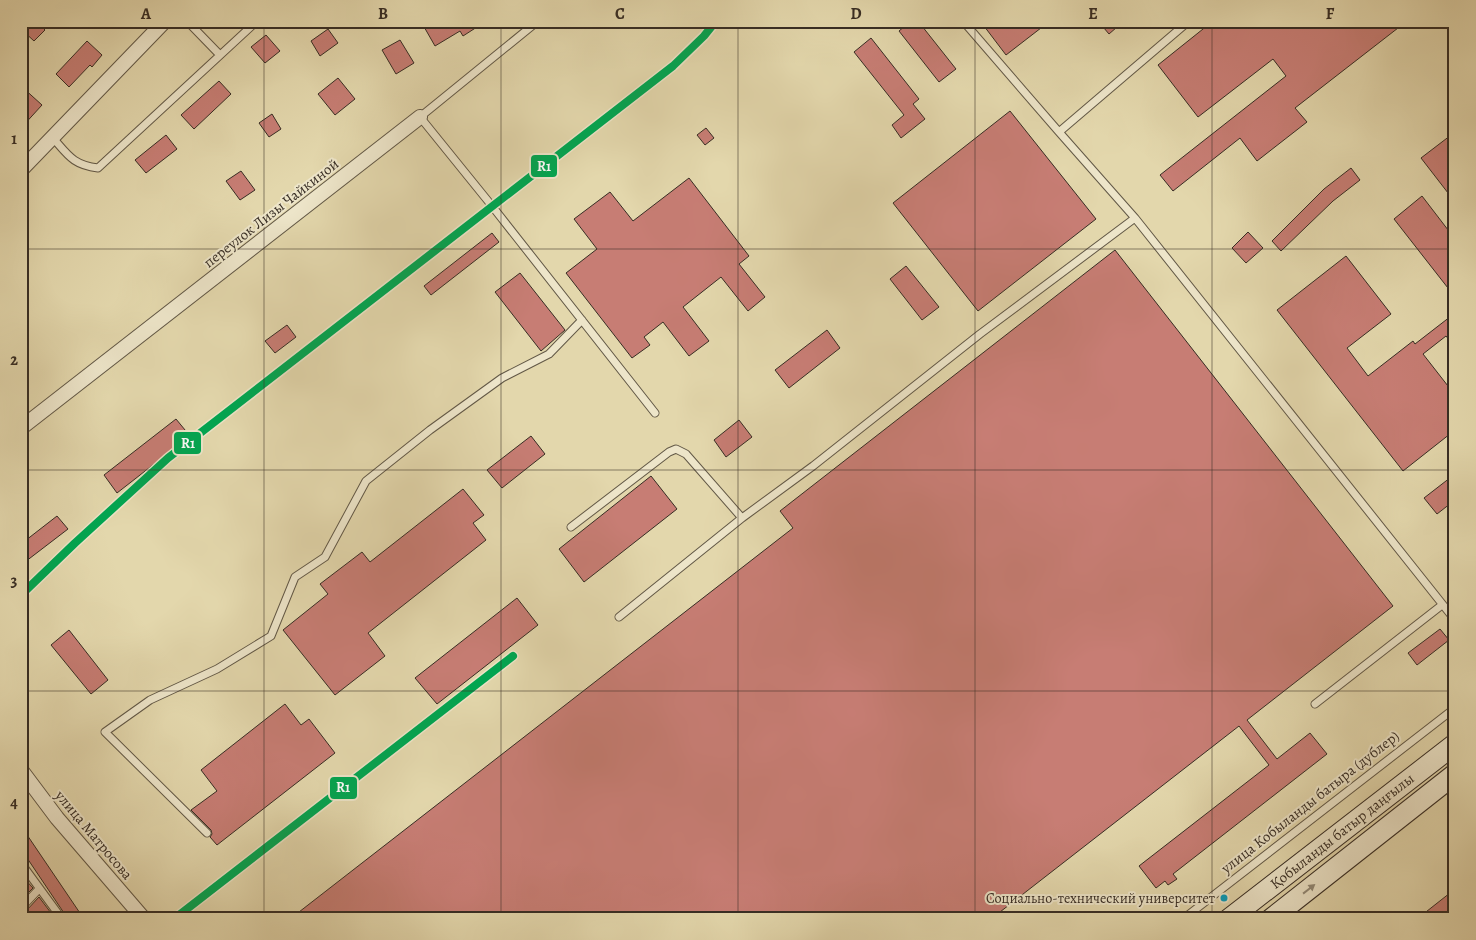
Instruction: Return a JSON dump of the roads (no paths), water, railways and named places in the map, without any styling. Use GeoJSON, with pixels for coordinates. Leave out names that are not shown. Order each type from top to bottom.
{"type":"FeatureCollection","features":[{"type":"Feature","properties":{"kind":"street"},"geometry":{"type":"LineString","coordinates":[[21,170],[165,21]]}},
{"type":"Feature","properties":{"kind":"street","name":"переулок Лизы Чайкиной"},"geometry":{"type":"LineString","coordinates":[[21,428],[420,117]]}},
{"type":"Feature","properties":{"kind":"street","name":"Қобыланды батыр даңғылы"},"geometry":{"type":"LineString","coordinates":[[1229,919],[1455,744]]}},
{"type":"Feature","properties":{"kind":"street","name":"улица Матросова"},"geometry":{"type":"LineString","coordinates":[[21,770],[57,818],[144,919]]}},
{"type":"Feature","properties":{"kind":"street","name":"Қобыланды батыр даңғылы"},"geometry":{"type":"LineString","coordinates":[[1270,919],[1455,774]]}},
{"type":"Feature","properties":{"kind":"lane"},"geometry":{"type":"LineString","coordinates":[[187,21],[220,55]]}},
{"type":"Feature","properties":{"kind":"lane"},"geometry":{"type":"LineString","coordinates":[[53,138],[73,161],[85,167],[98,168],[257,21]]}},
{"type":"Feature","properties":{"kind":"lane","name":"переулок Лизы Чайкиной"},"geometry":{"type":"LineString","coordinates":[[420,117],[538,21]]}},
{"type":"Feature","properties":{"kind":"lane"},"geometry":{"type":"LineString","coordinates":[[963,21],[1135,218],[1455,620]]}},
{"type":"Feature","properties":{"kind":"lane"},"geometry":{"type":"LineString","coordinates":[[1058,132],[1189,21]]}},
{"type":"Feature","properties":{"kind":"lane"},"geometry":{"type":"LineString","coordinates":[[420,117],[655,413]]}},
{"type":"Feature","properties":{"kind":"lane"},"geometry":{"type":"LineString","coordinates":[[620,617],[742,518],[813,466],[980,334],[1135,218]]}},
{"type":"Feature","properties":{"kind":"lane"},"geometry":{"type":"LineString","coordinates":[[207,833],[105,732],[150,700],[217,669],[271,636],[294,578],[324,557],[366,481],[430,430],[502,378],[548,354],[582,320]]}},
{"type":"Feature","properties":{"kind":"lane"},"geometry":{"type":"LineString","coordinates":[[571,527],[669,452],[676,449],[686,454],[742,518]]}},
{"type":"Feature","properties":{"kind":"lane"},"geometry":{"type":"LineString","coordinates":[[1315,704],[1442,605]]}},
{"type":"Feature","properties":{"kind":"lane","name":"улица Кобыланды батыра (дублер)"},"geometry":{"type":"LineString","coordinates":[[1183,919],[1455,708]]}},
{"type":"Feature","properties":{"kind":"lane"},"geometry":{"type":"LineString","coordinates":[[21,863],[62,919]]}},
{"type":"Feature","properties":{"kind":"lane"},"geometry":{"type":"LineString","coordinates":[[21,908],[39,889]]}},
{"type":"Feature","properties":{"kind":"place","name":"Социально-технический университет"},"geometry":{"type":"Point","coordinates":[1224,898]}}]}
